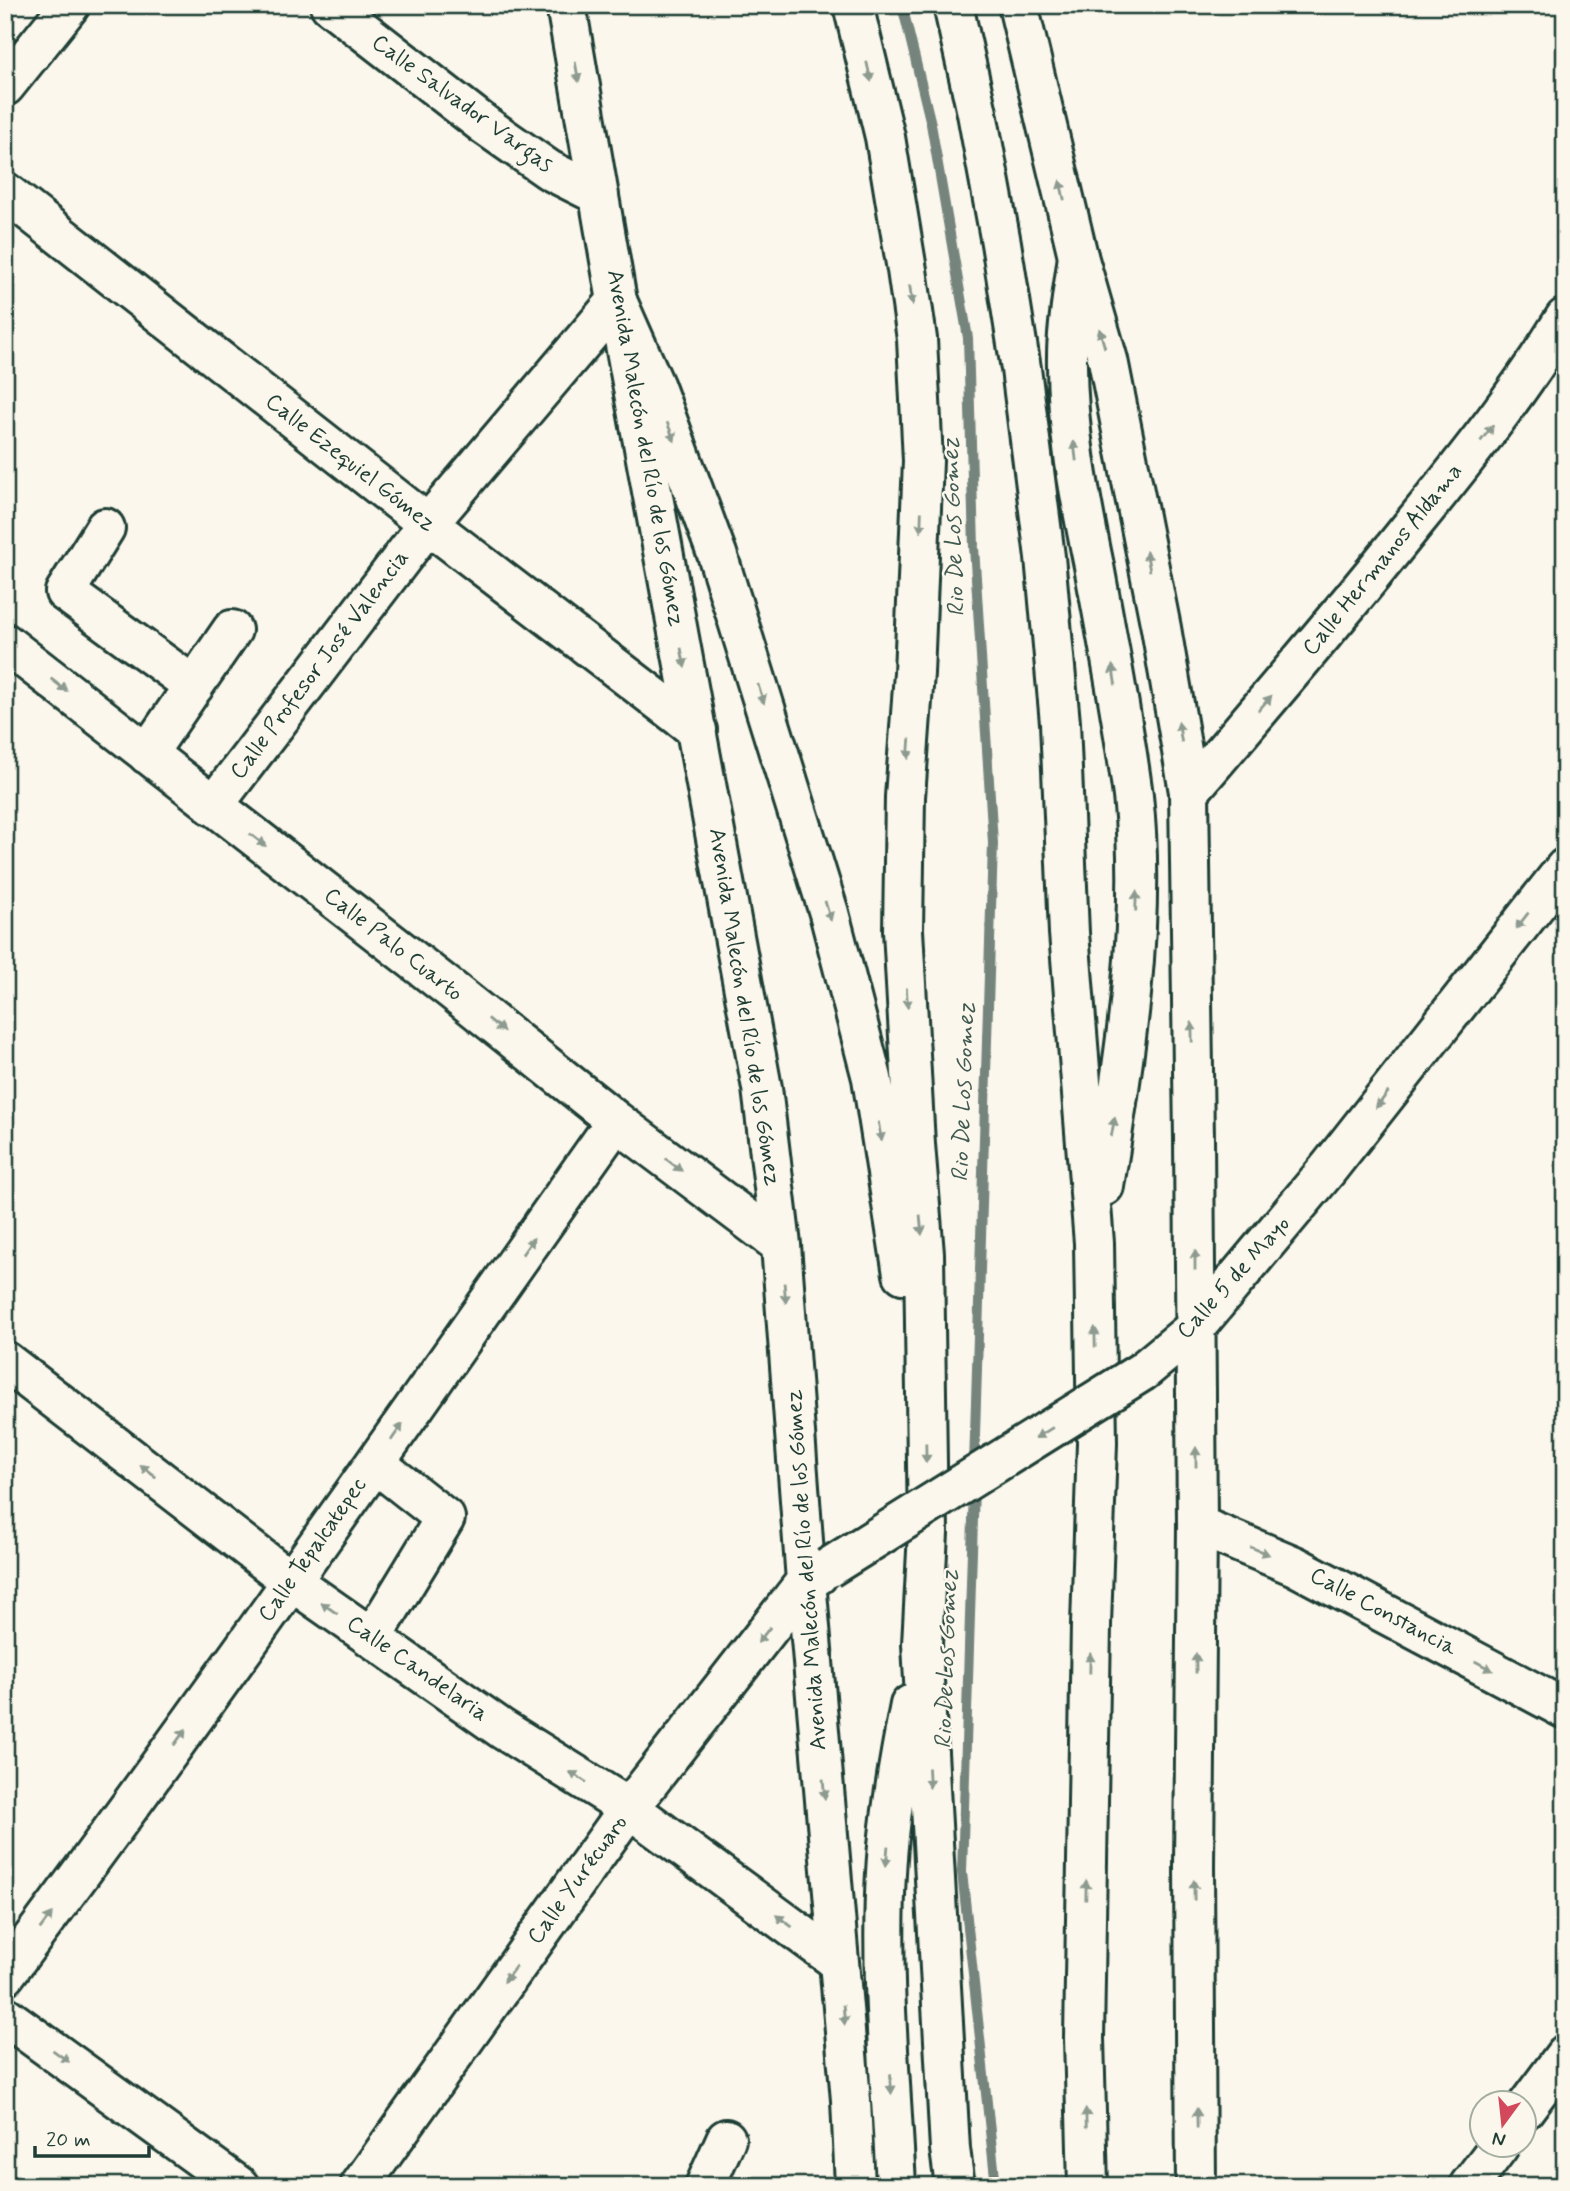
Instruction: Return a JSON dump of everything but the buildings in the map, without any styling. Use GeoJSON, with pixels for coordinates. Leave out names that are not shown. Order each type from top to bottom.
{"type":"FeatureCollection","features":[{"type":"Feature","properties":{"kind":"street"},"geometry":{"type":"LineString","coordinates":[[5,86],[70,5]]}},
{"type":"Feature","properties":{"kind":"street","name":"Calle Salvador Vargas"},"geometry":{"type":"LineString","coordinates":[[330,5],[486,126],[549,170],[599,195]]}},
{"type":"Feature","properties":{"kind":"street","name":"Avenida Malecón del Río de los Gómez"},"geometry":{"type":"LineString","coordinates":[[566,5],[617,301],[762,1088],[817,1575],[855,2186]]}},
{"type":"Feature","properties":{"kind":"street"},"geometry":{"type":"LineString","coordinates":[[853,5],[884,137],[907,270],[917,340],[923,461],[914,673],[905,797],[903,930],[924,1254],[928,1533],[922,1644],[950,2150],[955,2186]]}},
{"type":"Feature","properties":{"kind":"street"},"geometry":{"type":"LineString","coordinates":[[953,5],[977,113],[1001,243],[1021,369],[1045,557],[1060,723],[1069,933],[1094,1243],[1097,1443],[1090,1639],[1083,2038],[1088,2186]]}},
{"type":"Feature","properties":{"kind":"street"},"geometry":{"type":"LineString","coordinates":[[1018,5],[1077,256],[1108,360],[1126,442],[1189,792],[1197,1525],[1194,1866],[1196,2186]]}},
{"type":"Feature","properties":{"kind":"street","name":"Calle Ezequiel Gómez"},"geometry":{"type":"LineString","coordinates":[[5,192],[428,524],[697,730]]}},
{"type":"Feature","properties":{"kind":"street"},"geometry":{"type":"LineString","coordinates":[[1077,256],[1067,355],[1072,432],[1081,499],[1125,740],[1133,799],[1137,866],[1133,952],[1121,1071],[1094,1243]]}},
{"type":"Feature","properties":{"kind":"street"},"geometry":{"type":"LineString","coordinates":[[617,301],[655,387],[717,554],[849,984],[872,1078],[924,1391]]}},
{"type":"Feature","properties":{"kind":"street","name":"Calle Profesor José Valencia"},"geometry":{"type":"LineString","coordinates":[[214,806],[428,524],[617,301]]}},
{"type":"Feature","properties":{"kind":"street","name":"Calle Hermanos Aldama"},"geometry":{"type":"LineString","coordinates":[[1189,792],[1346,609],[1487,433],[1533,371],[1565,318]]}},
{"type":"Feature","properties":{"kind":"street"},"geometry":{"type":"LineString","coordinates":[[105,528],[65,592],[194,686]]}},
{"type":"Feature","properties":{"kind":"street"},"geometry":{"type":"LineString","coordinates":[[147,754],[232,630]]}},
{"type":"Feature","properties":{"kind":"street","name":"Calle Palo Cuarto"},"geometry":{"type":"LineString","coordinates":[[5,643],[616,1121],[781,1245]]}},
{"type":"Feature","properties":{"kind":"street","name":"Calle 5 de Mayo"},"geometry":{"type":"LineString","coordinates":[[817,1575],[1143,1371],[1195,1328],[1328,1169],[1565,868]]}},
{"type":"Feature","properties":{"kind":"street","name":"Calle Tepalcatepec"},"geometry":{"type":"LineString","coordinates":[[5,1975],[102,1846],[616,1121]]}},
{"type":"Feature","properties":{"kind":"street","name":"Calle Candelaria"},"geometry":{"type":"LineString","coordinates":[[5,1361],[291,1581],[502,1729],[629,1808],[839,1962]]}},
{"type":"Feature","properties":{"kind":"street"},"geometry":{"type":"LineString","coordinates":[[372,1638],[445,1518],[375,1463]]}},
{"type":"Feature","properties":{"kind":"street","name":"Calle Constancia"},"geometry":{"type":"LineString","coordinates":[[1197,1525],[1295,1566],[1565,1709]]}},
{"type":"Feature","properties":{"kind":"street","name":"Calle Yurécuaro"},"geometry":{"type":"LineString","coordinates":[[360,2186],[629,1808],[817,1575]]}},
{"type":"Feature","properties":{"kind":"street"},"geometry":{"type":"LineString","coordinates":[[896,2186],[886,1972],[886,1874],[892,1800],[922,1644]]}},
{"type":"Feature","properties":{"kind":"street"},"geometry":{"type":"LineString","coordinates":[[5,2016],[239,2186]]}},
{"type":"Feature","properties":{"kind":"street"},"geometry":{"type":"LineString","coordinates":[[1538,2091],[1565,2055]]}},
{"type":"Feature","properties":{"kind":"street"},"geometry":{"type":"LineString","coordinates":[[705,2186],[726,2139]]}},
{"type":"Feature","properties":{"kind":"street"},"geometry":{"type":"LineString","coordinates":[[1469,2186],[1488,2160]]}},
{"type":"Feature","properties":{"kind":"waterway","name":"Rio De Los Gomez"},"geometry":{"type":"LineString","coordinates":[[902,5],[931,124],[968,338],[974,547],[993,843],[974,1467]]}},
{"type":"Feature","properties":{"kind":"waterway","name":"Rio De Los Gomez"},"geometry":{"type":"LineString","coordinates":[[974,1487],[962,1872],[996,2186]]}}]}
